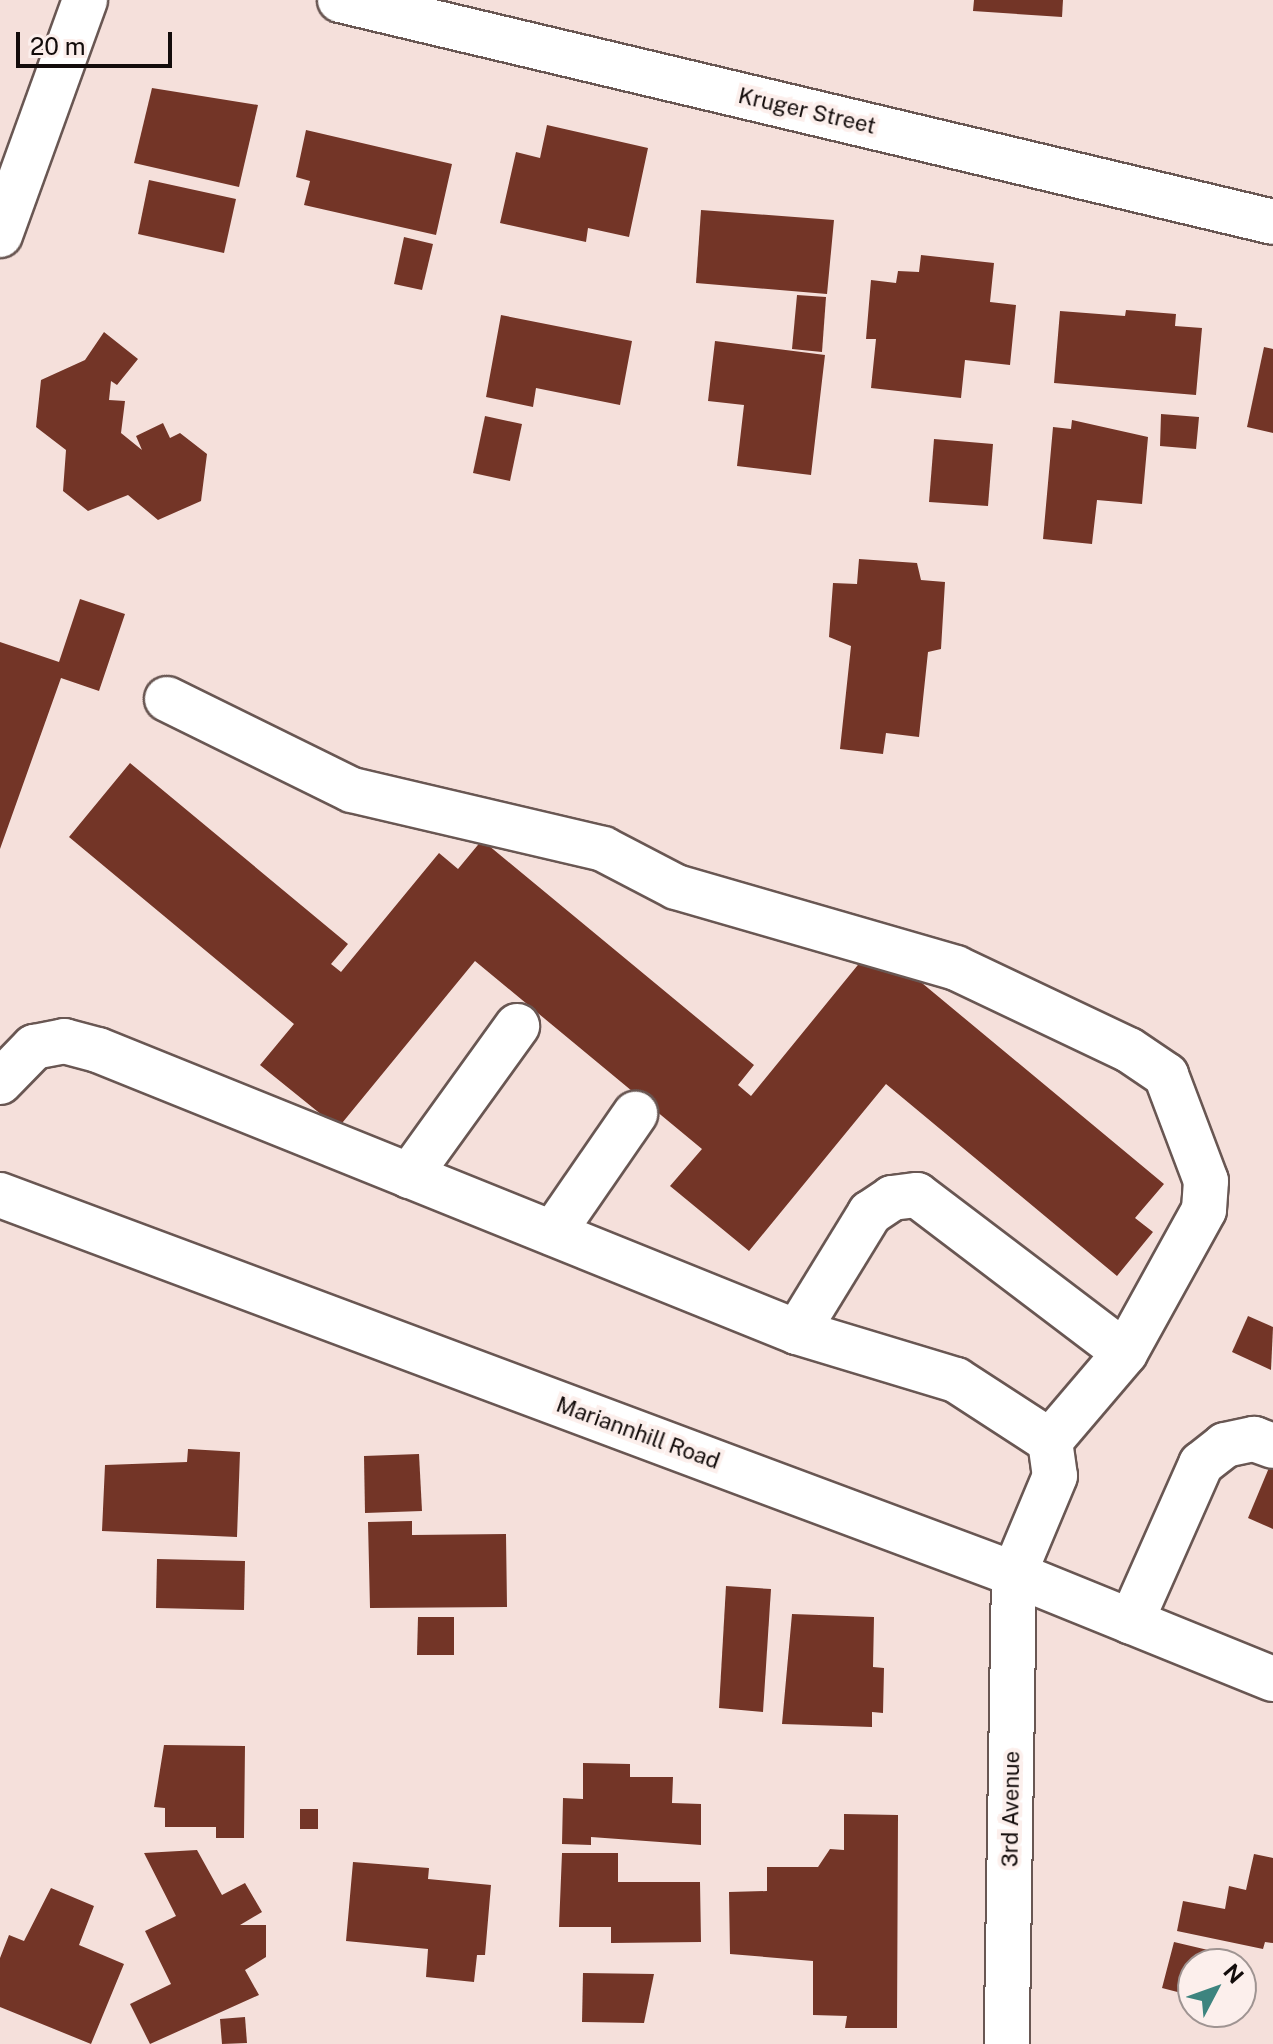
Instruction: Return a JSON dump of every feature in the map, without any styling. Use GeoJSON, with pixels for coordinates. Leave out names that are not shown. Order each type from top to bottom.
{"type":"FeatureCollection","features":[{"type":"Feature","properties":{"kind":"street"},"geometry":{"type":"LineString","coordinates":[[0,235],[85,0]]}},
{"type":"Feature","properties":{"kind":"street","name":"Kruger Street"},"geometry":{"type":"LineString","coordinates":[[340,0],[1273,222]]}},
{"type":"Feature","properties":{"kind":"street"},"geometry":{"type":"LineString","coordinates":[[167,699],[352,790],[603,849],[676,887],[956,968],[1141,1058],[1166,1075],[1206,1181],[1204,1210],[1125,1353],[1050,1441],[1055,1476],[1014,1574]]}},
{"type":"Feature","properties":{"kind":"street"},"geometry":{"type":"LineString","coordinates":[[409,1176],[517,1026]]}},
{"type":"Feature","properties":{"kind":"street"},"geometry":{"type":"LineString","coordinates":[[0,1082],[34,1047],[64,1041],[797,1332],[956,1380],[1050,1441]]}},
{"type":"Feature","properties":{"kind":"street"},"geometry":{"type":"LineString","coordinates":[[553,1233],[635,1114]]}},
{"type":"Feature","properties":{"kind":"street","name":"Mariannhill Road"},"geometry":{"type":"LineString","coordinates":[[0,1195],[1014,1574],[1273,1679]]}},
{"type":"Feature","properties":{"kind":"street"},"geometry":{"type":"LineString","coordinates":[[797,1332],[870,1213],[892,1198],[917,1195],[1125,1353]]}},
{"type":"Feature","properties":{"kind":"street"},"geometry":{"type":"LineString","coordinates":[[1131,1622],[1201,1464],[1225,1445],[1254,1439],[1273,1446]]}},
{"type":"Feature","properties":{"kind":"street","name":"3rd Avenue"},"geometry":{"type":"LineString","coordinates":[[1007,2044],[1014,1574]]}},
{"type":"Feature","properties":{"kind":"building"},"geometry":{"type":"Polygon","coordinates":[[[974,0],[1063,0],[1062,17],[973,11],[974,0]]]}},
{"type":"Feature","properties":{"kind":"building"},"geometry":{"type":"Polygon","coordinates":[[[152,88],[258,105],[239,187],[134,163],[152,88]]]}},
{"type":"Feature","properties":{"kind":"building"},"geometry":{"type":"Polygon","coordinates":[[[547,125],[648,148],[629,237],[588,228],[586,242],[500,223],[516,152],[540,158],[547,125]]]}},
{"type":"Feature","properties":{"kind":"building"},"geometry":{"type":"Polygon","coordinates":[[[306,130],[452,164],[436,235],[304,205],[310,181],[296,177],[306,130]]]}},
{"type":"Feature","properties":{"kind":"building"},"geometry":{"type":"Polygon","coordinates":[[[149,180],[236,199],[224,253],[138,234],[149,180]]]}},
{"type":"Feature","properties":{"kind":"building"},"geometry":{"type":"Polygon","coordinates":[[[701,210],[834,220],[827,294],[696,283],[701,210]]]}},
{"type":"Feature","properties":{"kind":"building"},"geometry":{"type":"Polygon","coordinates":[[[404,237],[433,244],[422,290],[394,284],[404,237]]]}},
{"type":"Feature","properties":{"kind":"building"},"geometry":{"type":"Polygon","coordinates":[[[921,255],[994,263],[990,302],[1016,305],[1010,365],[965,360],[961,398],[871,388],[876,339],[866,339],[871,280],[896,283],[898,271],[919,272],[921,255]]]}},
{"type":"Feature","properties":{"kind":"building"},"geometry":{"type":"Polygon","coordinates":[[[797,295],[826,297],[822,352],[792,349],[797,295]]]}},
{"type":"Feature","properties":{"kind":"building"},"geometry":{"type":"Polygon","coordinates":[[[1126,310],[1176,314],[1175,326],[1202,328],[1196,395],[1054,383],[1060,311],[1125,316],[1126,310]]]}},
{"type":"Feature","properties":{"kind":"building"},"geometry":{"type":"Polygon","coordinates":[[[501,315],[632,341],[620,405],[536,388],[533,407],[486,397],[501,315]]]}},
{"type":"Feature","properties":{"kind":"building"},"geometry":{"type":"Polygon","coordinates":[[[104,332],[138,359],[117,385],[111,381],[109,400],[125,401],[121,433],[142,450],[136,436],[163,423],[170,438],[180,433],[207,454],[201,501],[158,520],[128,495],[88,511],[63,491],[66,450],[36,427],[41,380],[85,360],[104,332]]]}},
{"type":"Feature","properties":{"kind":"building"},"geometry":{"type":"Polygon","coordinates":[[[715,341],[825,355],[811,475],[737,466],[744,405],[708,401],[715,341]]]}},
{"type":"Feature","properties":{"kind":"building"},"geometry":{"type":"Polygon","coordinates":[[[1264,347],[1273,349],[1273,433],[1247,427],[1264,347]]]}},
{"type":"Feature","properties":{"kind":"building"},"geometry":{"type":"Polygon","coordinates":[[[1161,414],[1199,417],[1196,449],[1160,446],[1161,414]]]}},
{"type":"Feature","properties":{"kind":"building"},"geometry":{"type":"Polygon","coordinates":[[[485,416],[522,424],[510,481],[473,473],[485,416]]]}},
{"type":"Feature","properties":{"kind":"building"},"geometry":{"type":"Polygon","coordinates":[[[1072,420],[1148,437],[1142,504],[1097,500],[1092,544],[1043,539],[1053,427],[1071,429],[1072,420]]]}},
{"type":"Feature","properties":{"kind":"building"},"geometry":{"type":"Polygon","coordinates":[[[934,439],[993,444],[988,506],[929,502],[934,439]]]}},
{"type":"Feature","properties":{"kind":"building"},"geometry":{"type":"Polygon","coordinates":[[[859,559],[917,563],[921,580],[945,582],[941,649],[928,652],[919,737],[886,733],[883,754],[840,749],[851,646],[829,637],[833,583],[857,584],[859,559]]]}},
{"type":"Feature","properties":{"kind":"building"},"geometry":{"type":"Polygon","coordinates":[[[80,599],[125,614],[99,691],[61,678],[0,849],[0,642],[59,662],[80,599]]]}},
{"type":"Feature","properties":{"kind":"building"},"geometry":{"type":"Polygon","coordinates":[[[130,763],[348,944],[331,964],[341,972],[439,853],[458,869],[482,840],[754,1065],[738,1085],[751,1096],[875,944],[1164,1184],[1135,1218],[1153,1232],[1117,1276],[886,1084],[749,1251],[670,1186],[702,1149],[475,961],[338,1128],[260,1065],[294,1024],[69,837],[130,763]]]}},
{"type":"Feature","properties":{"kind":"building"},"geometry":{"type":"Polygon","coordinates":[[[1248,1316],[1273,1327],[1271,1370],[1232,1352],[1248,1316]]]}},
{"type":"Feature","properties":{"kind":"building"},"geometry":{"type":"Polygon","coordinates":[[[188,1449],[240,1452],[237,1537],[102,1531],[105,1465],[187,1462],[188,1449]]]}},
{"type":"Feature","properties":{"kind":"building"},"geometry":{"type":"Polygon","coordinates":[[[419,1454],[422,1511],[365,1513],[364,1456],[419,1454]]]}},
{"type":"Feature","properties":{"kind":"building"},"geometry":{"type":"Polygon","coordinates":[[[1273,1458],[1273,1529],[1248,1518],[1273,1458]]]}},
{"type":"Feature","properties":{"kind":"building"},"geometry":{"type":"Polygon","coordinates":[[[412,1521],[412,1535],[506,1534],[507,1607],[370,1608],[368,1522],[412,1521]]]}},
{"type":"Feature","properties":{"kind":"building"},"geometry":{"type":"Polygon","coordinates":[[[157,1559],[245,1561],[244,1610],[156,1608],[157,1559]]]}},
{"type":"Feature","properties":{"kind":"building"},"geometry":{"type":"Polygon","coordinates":[[[726,1586],[771,1589],[763,1712],[719,1708],[726,1586]]]}},
{"type":"Feature","properties":{"kind":"building"},"geometry":{"type":"Polygon","coordinates":[[[792,1614],[874,1617],[873,1667],[884,1668],[883,1713],[872,1712],[872,1727],[782,1724],[792,1614]]]}},
{"type":"Feature","properties":{"kind":"building"},"geometry":{"type":"Polygon","coordinates":[[[418,1617],[454,1617],[454,1655],[417,1655],[418,1617]]]}},
{"type":"Feature","properties":{"kind":"building"},"geometry":{"type":"Polygon","coordinates":[[[164,1745],[245,1746],[244,1838],[216,1838],[216,1827],[165,1827],[165,1808],[154,1807],[164,1745]]]}},
{"type":"Feature","properties":{"kind":"building"},"geometry":{"type":"Polygon","coordinates":[[[583,1763],[630,1764],[630,1777],[673,1777],[672,1803],[701,1804],[701,1845],[591,1837],[591,1845],[562,1844],[563,1798],[583,1799],[583,1763]]]}},
{"type":"Feature","properties":{"kind":"building"},"geometry":{"type":"Polygon","coordinates":[[[300,1809],[318,1809],[318,1829],[300,1829],[300,1809]]]}},
{"type":"Feature","properties":{"kind":"building"},"geometry":{"type":"Polygon","coordinates":[[[844,1814],[898,1815],[897,2028],[845,2028],[847,2016],[813,2015],[813,1961],[730,1954],[729,1892],[767,1891],[767,1867],[818,1867],[830,1849],[844,1850],[844,1814]]]}},
{"type":"Feature","properties":{"kind":"building"},"geometry":{"type":"Polygon","coordinates":[[[197,1850],[222,1895],[245,1883],[262,1912],[240,1925],[266,1925],[266,1957],[245,1970],[259,1995],[150,2044],[130,2004],[171,1984],[145,1931],[176,1916],[144,1853],[197,1850]]]}},
{"type":"Feature","properties":{"kind":"building"},"geometry":{"type":"Polygon","coordinates":[[[562,1853],[618,1853],[618,1882],[700,1882],[701,1942],[611,1943],[611,1927],[559,1927],[562,1853]]]}},
{"type":"Feature","properties":{"kind":"building"},"geometry":{"type":"Polygon","coordinates":[[[1254,1854],[1273,1858],[1273,1943],[1265,1942],[1263,1949],[1177,1931],[1183,1901],[1225,1909],[1229,1886],[1246,1890],[1254,1854]]]}},
{"type":"Feature","properties":{"kind":"building"},"geometry":{"type":"Polygon","coordinates":[[[353,1862],[429,1868],[428,1879],[491,1885],[485,1955],[477,1955],[474,1982],[426,1977],[428,1949],[346,1941],[353,1862]]]}},
{"type":"Feature","properties":{"kind":"building"},"geometry":{"type":"Polygon","coordinates":[[[51,1888],[94,1906],[79,1945],[124,1964],[91,2044],[0,2007],[0,1958],[9,1935],[24,1941],[51,1888]]]}},
{"type":"Feature","properties":{"kind":"building"},"geometry":{"type":"Polygon","coordinates":[[[1174,1942],[1200,1948],[1177,1948],[1177,1992],[1162,1988],[1174,1942]]]}},
{"type":"Feature","properties":{"kind":"building"},"geometry":{"type":"Polygon","coordinates":[[[583,1973],[654,1974],[644,2023],[582,2022],[583,1973]]]}},
{"type":"Feature","properties":{"kind":"building"},"geometry":{"type":"Polygon","coordinates":[[[245,2017],[247,2043],[222,2044],[220,2019],[245,2017]]]}}]}
